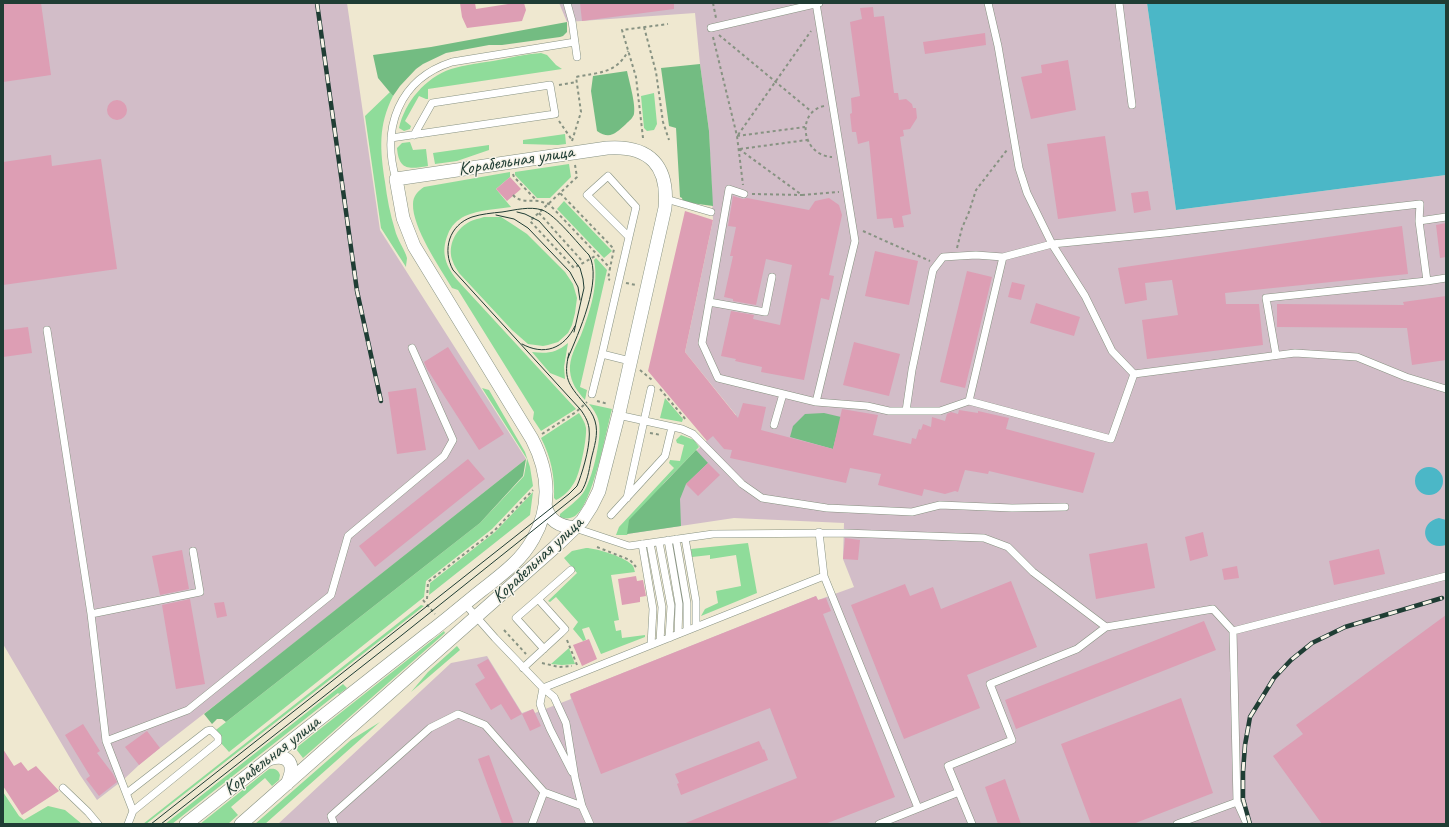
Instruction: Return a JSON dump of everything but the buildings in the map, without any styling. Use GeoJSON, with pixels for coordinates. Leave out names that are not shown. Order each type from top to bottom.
{"type":"FeatureCollection","features":[{"type":"Feature","properties":{"kind":"street","name":"Корабельная улица"},"geometry":{"type":"LineString","coordinates":[[186,824],[514,564],[531,543],[538,528],[545,505],[546,479],[538,452],[532,438],[414,246],[403,218],[396,179],[592,149],[619,147],[638,150],[657,164],[664,178],[666,199],[663,222],[635,365],[618,415],[598,491],[586,515],[575,528],[476,617],[241,824]]}},
{"type":"Feature","properties":{"kind":"street"},"geometry":{"type":"LineString","coordinates":[[545,505],[547,513],[551,519],[564,527],[575,528]]}},
{"type":"Feature","properties":{"kind":"street"},"geometry":{"type":"LineString","coordinates":[[269,759],[278,757],[289,761],[292,767],[287,784]]}},
{"type":"Feature","properties":{"kind":"lane"},"geometry":{"type":"LineString","coordinates":[[568,3],[577,57]]}},
{"type":"Feature","properties":{"kind":"lane"},"geometry":{"type":"LineString","coordinates":[[714,27],[817,3],[855,241],[816,402]]}},
{"type":"Feature","properties":{"kind":"lane"},"geometry":{"type":"LineString","coordinates":[[988,3],[998,46],[1019,168],[1027,193],[1052,244],[1084,296],[1112,351],[1134,374]]}},
{"type":"Feature","properties":{"kind":"lane"},"geometry":{"type":"LineString","coordinates":[[1119,3],[1132,105]]}},
{"type":"Feature","properties":{"kind":"lane"},"geometry":{"type":"LineString","coordinates":[[396,179],[390,149],[390,138],[395,117],[402,101],[409,91],[422,78],[439,66],[463,59],[575,42]]}},
{"type":"Feature","properties":{"kind":"lane"},"geometry":{"type":"LineString","coordinates":[[390,138],[414,135],[554,114],[550,85],[432,103],[414,135]]}},
{"type":"Feature","properties":{"kind":"lane"},"geometry":{"type":"LineString","coordinates":[[592,394],[602,354],[636,207],[608,176],[587,196],[629,237]]}},
{"type":"Feature","properties":{"kind":"lane"},"geometry":{"type":"LineString","coordinates":[[744,194],[729,189],[702,343],[718,378],[816,402],[867,406],[889,411],[940,411],[969,401],[1111,439],[1134,374]]}},
{"type":"Feature","properties":{"kind":"lane"},"geometry":{"type":"LineString","coordinates":[[666,199],[711,212]]}},
{"type":"Feature","properties":{"kind":"lane"},"geometry":{"type":"LineString","coordinates":[[906,411],[912,370],[933,270],[943,257],[976,255],[1003,257],[1052,244],[1165,233],[1423,203],[1419,221],[1427,281]]}},
{"type":"Feature","properties":{"kind":"lane"},"geometry":{"type":"LineString","coordinates":[[1419,221],[1446,217]]}},
{"type":"Feature","properties":{"kind":"lane"},"geometry":{"type":"LineString","coordinates":[[969,401],[1003,257]]}},
{"type":"Feature","properties":{"kind":"lane"},"geometry":{"type":"LineString","coordinates":[[709,302],[765,312],[772,277]]}},
{"type":"Feature","properties":{"kind":"lane"},"geometry":{"type":"LineString","coordinates":[[1276,355],[1266,298],[1446,278]]}},
{"type":"Feature","properties":{"kind":"lane"},"geometry":{"type":"LineString","coordinates":[[47,330],[91,614],[106,741],[133,811]]}},
{"type":"Feature","properties":{"kind":"lane"},"geometry":{"type":"LineString","coordinates":[[106,741],[188,710],[331,595],[348,536],[444,456],[452,440],[412,348]]}},
{"type":"Feature","properties":{"kind":"lane"},"geometry":{"type":"LineString","coordinates":[[1134,374],[1295,353],[1357,357],[1406,377],[1446,389]]}},
{"type":"Feature","properties":{"kind":"lane"},"geometry":{"type":"LineString","coordinates":[[602,354],[635,365]]}},
{"type":"Feature","properties":{"kind":"lane"},"geometry":{"type":"LineString","coordinates":[[627,498],[652,389]]}},
{"type":"Feature","properties":{"kind":"lane"},"geometry":{"type":"LineString","coordinates":[[774,425],[783,394]]}},
{"type":"Feature","properties":{"kind":"lane"},"geometry":{"type":"LineString","coordinates":[[618,415],[672,427],[693,434],[742,484],[762,498],[826,508],[912,512],[940,505],[1012,508],[1065,507]]}},
{"type":"Feature","properties":{"kind":"lane"},"geometry":{"type":"LineString","coordinates":[[611,515],[665,456],[672,427]]}},
{"type":"Feature","properties":{"kind":"lane"},"geometry":{"type":"LineString","coordinates":[[575,528],[629,546],[713,534],[819,532],[984,538],[1008,547],[1033,572],[1106,627]]}},
{"type":"Feature","properties":{"kind":"lane"},"geometry":{"type":"LineString","coordinates":[[819,532],[824,576],[918,808]]}},
{"type":"Feature","properties":{"kind":"lane"},"geometry":{"type":"LineString","coordinates":[[685,538],[696,601],[696,627]]}},
{"type":"Feature","properties":{"kind":"lane"},"geometry":{"type":"LineString","coordinates":[[676,539],[687,603],[687,630]]}},
{"type":"Feature","properties":{"kind":"lane"},"geometry":{"type":"LineString","coordinates":[[668,540],[679,604],[678,634]]}},
{"type":"Feature","properties":{"kind":"lane"},"geometry":{"type":"LineString","coordinates":[[659,542],[671,606],[669,638]]}},
{"type":"Feature","properties":{"kind":"lane"},"geometry":{"type":"LineString","coordinates":[[650,543],[662,607],[660,641]]}},
{"type":"Feature","properties":{"kind":"lane"},"geometry":{"type":"LineString","coordinates":[[642,544],[654,609],[651,645]]}},
{"type":"Feature","properties":{"kind":"lane"},"geometry":{"type":"LineString","coordinates":[[91,614],[200,592],[192,551]]}},
{"type":"Feature","properties":{"kind":"lane"},"geometry":{"type":"LineString","coordinates":[[544,649],[516,618],[571,570]]}},
{"type":"Feature","properties":{"kind":"lane"},"geometry":{"type":"LineString","coordinates":[[543,688],[824,576]]}},
{"type":"Feature","properties":{"kind":"lane"},"geometry":{"type":"LineString","coordinates":[[1233,631],[1446,576]]}},
{"type":"Feature","properties":{"kind":"lane"},"geometry":{"type":"LineString","coordinates":[[524,668],[565,629],[538,599]]}},
{"type":"Feature","properties":{"kind":"lane"},"geometry":{"type":"LineString","coordinates":[[465,604],[495,638],[543,688],[554,697],[566,723],[575,778],[582,806],[590,824]]}},
{"type":"Feature","properties":{"kind":"lane"},"geometry":{"type":"LineString","coordinates":[[972,824],[948,766],[1012,740],[990,684],[1077,649],[1106,627],[1213,609],[1233,631],[1237,802],[1247,824]]}},
{"type":"Feature","properties":{"kind":"lane"},"geometry":{"type":"LineString","coordinates":[[543,688],[540,704],[542,710],[575,778]]}},
{"type":"Feature","properties":{"kind":"lane"},"geometry":{"type":"LineString","coordinates":[[334,824],[331,816],[342,806],[430,728],[458,714],[486,725],[544,792],[582,806]]}},
{"type":"Feature","properties":{"kind":"lane"},"geometry":{"type":"LineString","coordinates":[[127,793],[207,731],[211,730],[218,737],[218,742],[133,811],[128,824]]}},
{"type":"Feature","properties":{"kind":"lane"},"geometry":{"type":"LineString","coordinates":[[63,788],[98,824]]}},
{"type":"Feature","properties":{"kind":"lane"},"geometry":{"type":"LineString","coordinates":[[532,824],[544,792]]}},
{"type":"Feature","properties":{"kind":"lane"},"geometry":{"type":"LineString","coordinates":[[879,824],[959,792]]}},
{"type":"Feature","properties":{"kind":"lane"},"geometry":{"type":"LineString","coordinates":[[1177,824],[1237,802]]}},
{"type":"Feature","properties":{"kind":"path"},"geometry":{"type":"LineString","coordinates":[[714,3],[714,27],[737,136],[744,194],[802,196],[847,191]]}},
{"type":"Feature","properties":{"kind":"path"},"geometry":{"type":"LineString","coordinates":[[737,136],[819,20]]}},
{"type":"Feature","properties":{"kind":"path"},"geometry":{"type":"LineString","coordinates":[[643,138],[636,77],[622,30],[668,24]]}},
{"type":"Feature","properties":{"kind":"path"},"geometry":{"type":"LineString","coordinates":[[644,27],[656,72],[662,122],[669,140]]}},
{"type":"Feature","properties":{"kind":"path"},"geometry":{"type":"LineString","coordinates":[[714,27],[812,112]]}},
{"type":"Feature","properties":{"kind":"path"},"geometry":{"type":"LineString","coordinates":[[572,144],[581,112],[576,77],[612,70],[624,58],[628,51]]}},
{"type":"Feature","properties":{"kind":"path"},"geometry":{"type":"LineString","coordinates":[[550,85],[577,82]]}},
{"type":"Feature","properties":{"kind":"path"},"geometry":{"type":"LineString","coordinates":[[833,104],[820,106],[812,112],[807,121],[805,131],[807,140],[814,151],[825,156],[841,156]]}},
{"type":"Feature","properties":{"kind":"path"},"geometry":{"type":"LineString","coordinates":[[554,114],[559,119],[560,123],[572,140]]}},
{"type":"Feature","properties":{"kind":"path"},"geometry":{"type":"LineString","coordinates":[[737,136],[806,127]]}},
{"type":"Feature","properties":{"kind":"path"},"geometry":{"type":"LineString","coordinates":[[956,256],[962,228],[976,190],[1005,152],[1013,136]]}},
{"type":"Feature","properties":{"kind":"path"},"geometry":{"type":"LineString","coordinates":[[739,149],[807,140]]}},
{"type":"Feature","properties":{"kind":"path"},"geometry":{"type":"LineString","coordinates":[[739,149],[802,196]]}},
{"type":"Feature","properties":{"kind":"path"},"geometry":{"type":"LineString","coordinates":[[574,160],[577,177],[530,221],[574,268],[597,254]]}},
{"type":"Feature","properties":{"kind":"path"},"geometry":{"type":"LineString","coordinates":[[512,170],[514,176],[537,201]]}},
{"type":"Feature","properties":{"kind":"path"},"geometry":{"type":"LineString","coordinates":[[560,193],[614,249],[608,280],[641,286]]}},
{"type":"Feature","properties":{"kind":"path"},"geometry":{"type":"LineString","coordinates":[[513,195],[516,199],[520,200],[537,201],[549,204],[610,268]]}},
{"type":"Feature","properties":{"kind":"path"},"geometry":{"type":"LineString","coordinates":[[539,213],[583,262]]}},
{"type":"Feature","properties":{"kind":"path"},"geometry":{"type":"LineString","coordinates":[[852,226],[937,265]]}},
{"type":"Feature","properties":{"kind":"path"},"geometry":{"type":"LineString","coordinates":[[635,365],[657,385],[688,422],[686,431]]}},
{"type":"Feature","properties":{"kind":"path"},"geometry":{"type":"LineString","coordinates":[[541,434],[576,412],[590,400],[609,404]]}},
{"type":"Feature","properties":{"kind":"path"},"geometry":{"type":"LineString","coordinates":[[427,599],[428,582],[494,531],[536,488]]}},
{"type":"Feature","properties":{"kind":"path"},"geometry":{"type":"LineString","coordinates":[[597,547],[630,560],[636,567],[637,572]]}},
{"type":"Feature","properties":{"kind":"path"},"geometry":{"type":"LineString","coordinates":[[423,600],[437,617]]}},
{"type":"Feature","properties":{"kind":"path"},"geometry":{"type":"LineString","coordinates":[[504,630],[525,653],[542,663],[559,667],[575,666]]}},
{"type":"Feature","properties":{"kind":"path"},"geometry":{"type":"LineString","coordinates":[[561,633],[568,641],[578,664],[575,666],[578,674]]}},
{"type":"Feature","properties":{"kind":"shaded area"},"geometry":{"type":"Polygon","coordinates":[[[3,3],[347,3],[380,230],[526,459],[160,748],[97,800],[80,775],[3,644],[3,3]]]}},
{"type":"Feature","properties":{"kind":"shaded area"},"geometry":{"type":"Polygon","coordinates":[[[559,3],[1147,3],[1176,210],[1446,175],[1446,824],[278,824],[451,663],[487,656],[522,713],[533,709],[535,713],[571,699],[570,694],[816,596],[818,600],[854,587],[843,559],[844,523],[734,518],[627,534],[664,483],[706,441],[736,415],[685,352],[713,220],[709,131],[695,13],[567,22],[559,3]]]}},
{"type":"Feature","properties":{"kind":"green space"},"geometry":{"type":"Polygon","coordinates":[[[567,22],[567,32],[560,37],[502,45],[489,45],[446,53],[416,69],[393,96],[378,78],[373,55],[431,47],[567,22]]]}},
{"type":"Feature","properties":{"kind":"green space"},"geometry":{"type":"Polygon","coordinates":[[[541,53],[547,55],[562,69],[428,89],[428,99],[419,96],[405,121],[411,126],[410,129],[404,131],[399,128],[411,100],[433,78],[442,73],[467,65],[541,53]]]}},
{"type":"Feature","properties":{"kind":"green space"},"geometry":{"type":"Polygon","coordinates":[[[700,64],[709,131],[713,206],[683,202],[682,198],[680,197],[676,128],[669,126],[661,68],[700,64]]]}},
{"type":"Feature","properties":{"kind":"green space"},"geometry":{"type":"Polygon","coordinates":[[[627,71],[633,99],[633,115],[630,121],[616,133],[609,135],[602,134],[597,131],[591,91],[593,76],[627,71]]]}},
{"type":"Feature","properties":{"kind":"green space"},"geometry":{"type":"Polygon","coordinates":[[[390,92],[393,96],[388,107],[383,128],[381,148],[382,159],[390,212],[396,233],[407,258],[406,267],[381,228],[365,116],[390,92]]]}},
{"type":"Feature","properties":{"kind":"green space"},"geometry":{"type":"Polygon","coordinates":[[[654,93],[657,124],[654,130],[647,131],[644,128],[641,96],[654,93]]]}},
{"type":"Feature","properties":{"kind":"green space"},"geometry":{"type":"Polygon","coordinates":[[[565,134],[566,144],[523,144],[523,140],[565,134]]]}},
{"type":"Feature","properties":{"kind":"green space"},"geometry":{"type":"Polygon","coordinates":[[[410,142],[413,150],[426,149],[428,166],[410,168],[403,165],[400,161],[397,148],[402,143],[410,142]]]}},
{"type":"Feature","properties":{"kind":"green space"},"geometry":{"type":"Polygon","coordinates":[[[489,145],[489,150],[457,161],[435,164],[433,153],[489,145]]]}},
{"type":"Feature","properties":{"kind":"green space"},"geometry":{"type":"Polygon","coordinates":[[[569,164],[571,177],[550,198],[537,198],[515,175],[515,172],[569,164]]]}},
{"type":"Feature","properties":{"kind":"green space"},"geometry":{"type":"Polygon","coordinates":[[[510,172],[510,177],[496,189],[511,207],[476,212],[459,219],[449,231],[446,241],[445,254],[451,271],[459,282],[576,409],[541,431],[533,419],[534,412],[458,290],[452,288],[434,259],[417,224],[414,213],[413,204],[415,196],[424,187],[510,172]]]}},
{"type":"Feature","properties":{"kind":"green space"},"geometry":{"type":"Polygon","coordinates":[[[564,201],[612,251],[604,258],[557,209],[564,201]]]}},
{"type":"Feature","properties":{"kind":"green space"},"geometry":{"type":"Polygon","coordinates":[[[484,217],[501,217],[527,234],[565,272],[573,284],[577,298],[572,325],[568,333],[558,342],[543,346],[528,344],[512,330],[459,273],[453,263],[451,257],[451,246],[458,231],[468,223],[484,217]]]}},
{"type":"Feature","properties":{"kind":"green space"},"geometry":{"type":"Polygon","coordinates":[[[596,258],[607,270],[580,387],[587,390],[585,400],[573,383],[570,366],[593,298],[595,279],[594,260],[596,258]]]}},
{"type":"Feature","properties":{"kind":"green space"},"geometry":{"type":"Polygon","coordinates":[[[568,343],[564,367],[565,379],[550,373],[532,352],[542,353],[555,351],[568,343]]]}},
{"type":"Feature","properties":{"kind":"green space"},"geometry":{"type":"Polygon","coordinates":[[[482,388],[489,390],[525,452],[530,467],[533,486],[492,529],[426,581],[424,597],[229,752],[212,733],[480,523],[524,476],[527,459],[482,388]]]}},
{"type":"Feature","properties":{"kind":"green space"},"geometry":{"type":"Polygon","coordinates":[[[665,398],[683,419],[682,422],[660,418],[665,398]]]}},
{"type":"Feature","properties":{"kind":"green space"},"geometry":{"type":"Polygon","coordinates":[[[589,404],[612,409],[598,467],[588,497],[582,509],[575,516],[564,518],[560,517],[560,514],[583,493],[590,479],[596,459],[600,430],[596,413],[589,404]]]}},
{"type":"Feature","properties":{"kind":"green space"},"geometry":{"type":"Polygon","coordinates":[[[579,413],[586,428],[581,465],[572,486],[564,495],[556,500],[554,498],[552,467],[541,438],[579,413]]]}},
{"type":"Feature","properties":{"kind":"green space"},"geometry":{"type":"Polygon","coordinates":[[[824,413],[841,417],[833,449],[790,437],[793,426],[805,414],[824,413]]]}},
{"type":"Feature","properties":{"kind":"green space"},"geometry":{"type":"Polygon","coordinates":[[[681,435],[694,440],[699,447],[664,483],[627,535],[616,535],[619,527],[674,468],[669,463],[670,460],[680,461],[684,445],[677,443],[676,440],[681,435]]]}},
{"type":"Feature","properties":{"kind":"green space"},"geometry":{"type":"Polygon","coordinates":[[[696,450],[708,463],[686,484],[680,499],[681,526],[627,534],[629,520],[696,450]]]}},
{"type":"Feature","properties":{"kind":"green space"},"geometry":{"type":"Polygon","coordinates":[[[526,459],[523,476],[480,523],[226,722],[222,719],[217,719],[212,724],[204,714],[526,459]]]}},
{"type":"Feature","properties":{"kind":"green space"},"geometry":{"type":"Polygon","coordinates":[[[533,492],[530,515],[429,595],[430,583],[495,532],[533,492]]]}},
{"type":"Feature","properties":{"kind":"green space"},"geometry":{"type":"Polygon","coordinates":[[[748,543],[757,593],[701,616],[705,609],[718,603],[716,591],[741,586],[736,555],[710,559],[710,555],[692,557],[691,549],[748,543]]]}},
{"type":"Feature","properties":{"kind":"green space"},"geometry":{"type":"Polygon","coordinates":[[[586,548],[610,553],[627,561],[633,566],[635,572],[611,575],[619,620],[614,621],[616,631],[621,630],[622,638],[645,635],[645,637],[601,654],[589,627],[582,629],[586,640],[583,641],[573,629],[578,622],[556,597],[550,602],[548,601],[577,573],[564,558],[572,551],[586,548]]]}},
{"type":"Feature","properties":{"kind":"green space"},"geometry":{"type":"Polygon","coordinates":[[[421,605],[424,606],[146,824],[143,824],[421,605]]]}},
{"type":"Feature","properties":{"kind":"green space"},"geometry":{"type":"Polygon","coordinates":[[[444,631],[445,633],[303,758],[296,748],[444,631]]]}},
{"type":"Feature","properties":{"kind":"green space"},"geometry":{"type":"Polygon","coordinates":[[[457,646],[460,650],[411,692],[428,672],[457,646]]]}},
{"type":"Feature","properties":{"kind":"green space"},"geometry":{"type":"Polygon","coordinates":[[[569,648],[575,664],[551,664],[569,648]]]}},
{"type":"Feature","properties":{"kind":"green space"},"geometry":{"type":"Polygon","coordinates":[[[343,684],[347,688],[339,694],[338,693],[172,824],[165,824],[343,684]]]}},
{"type":"Feature","properties":{"kind":"green space"},"geometry":{"type":"Polygon","coordinates":[[[380,722],[265,824],[255,824],[351,740],[380,722]]]}},
{"type":"Feature","properties":{"kind":"green space"},"geometry":{"type":"Polygon","coordinates":[[[269,769],[278,771],[280,775],[279,780],[272,786],[265,778],[231,807],[238,815],[228,824],[200,824],[269,769]]]}},
{"type":"Feature","properties":{"kind":"green space"},"geometry":{"type":"Polygon","coordinates":[[[3,792],[19,816],[24,820],[48,806],[65,810],[82,824],[3,824],[3,792]]]}},
{"type":"Feature","properties":{"kind":"water"},"geometry":{"type":"Polygon","coordinates":[[[1147,3],[1446,3],[1446,175],[1176,210],[1147,3]]]}},
{"type":"Feature","properties":{"kind":"water"},"geometry":{"type":"Polygon","coordinates":[[[1429,467],[1439,471],[1443,481],[1439,491],[1429,495],[1419,491],[1415,481],[1419,471],[1429,467]]]}},
{"type":"Feature","properties":{"kind":"water"},"geometry":{"type":"Polygon","coordinates":[[[1439,518],[1446,520],[1446,545],[1438,546],[1428,541],[1425,531],[1427,525],[1439,518]]]}},
{"type":"Feature","properties":{"kind":"tram line"},"geometry":{"type":"LineString","coordinates":[[151,824],[569,494],[577,486],[587,455],[589,434],[587,420],[580,409],[453,270],[448,254],[448,247],[453,232],[464,221],[479,215],[517,209],[533,208],[542,210],[560,223],[589,255],[593,266],[593,278],[588,307],[568,358]]}},
{"type":"Feature","properties":{"kind":"tram line"},"geometry":{"type":"LineString","coordinates":[[517,212],[539,221],[580,268],[584,288],[574,332]]}},
{"type":"Feature","properties":{"kind":"tram line"},"geometry":{"type":"LineString","coordinates":[[496,215],[514,219],[528,228],[570,272],[578,287],[580,300]]}},
{"type":"Feature","properties":{"kind":"tram line"},"geometry":{"type":"LineString","coordinates":[[522,344],[530,348],[546,350],[553,348],[565,340],[575,326]]}},
{"type":"Feature","properties":{"kind":"tram line"},"geometry":{"type":"LineString","coordinates":[[161,824],[581,492],[589,473],[596,440],[596,426],[591,412],[574,391],[568,380],[567,362],[569,353]]}},
{"type":"Feature","properties":{"kind":"railway"},"geometry":{"type":"LineString","coordinates":[[317,3],[357,291],[381,401]]}},
{"type":"Feature","properties":{"kind":"railway"},"geometry":{"type":"LineString","coordinates":[[1250,824],[1243,799],[1245,745],[1250,717],[1274,678],[1291,660],[1312,643],[1345,627],[1442,598]]}}]}
